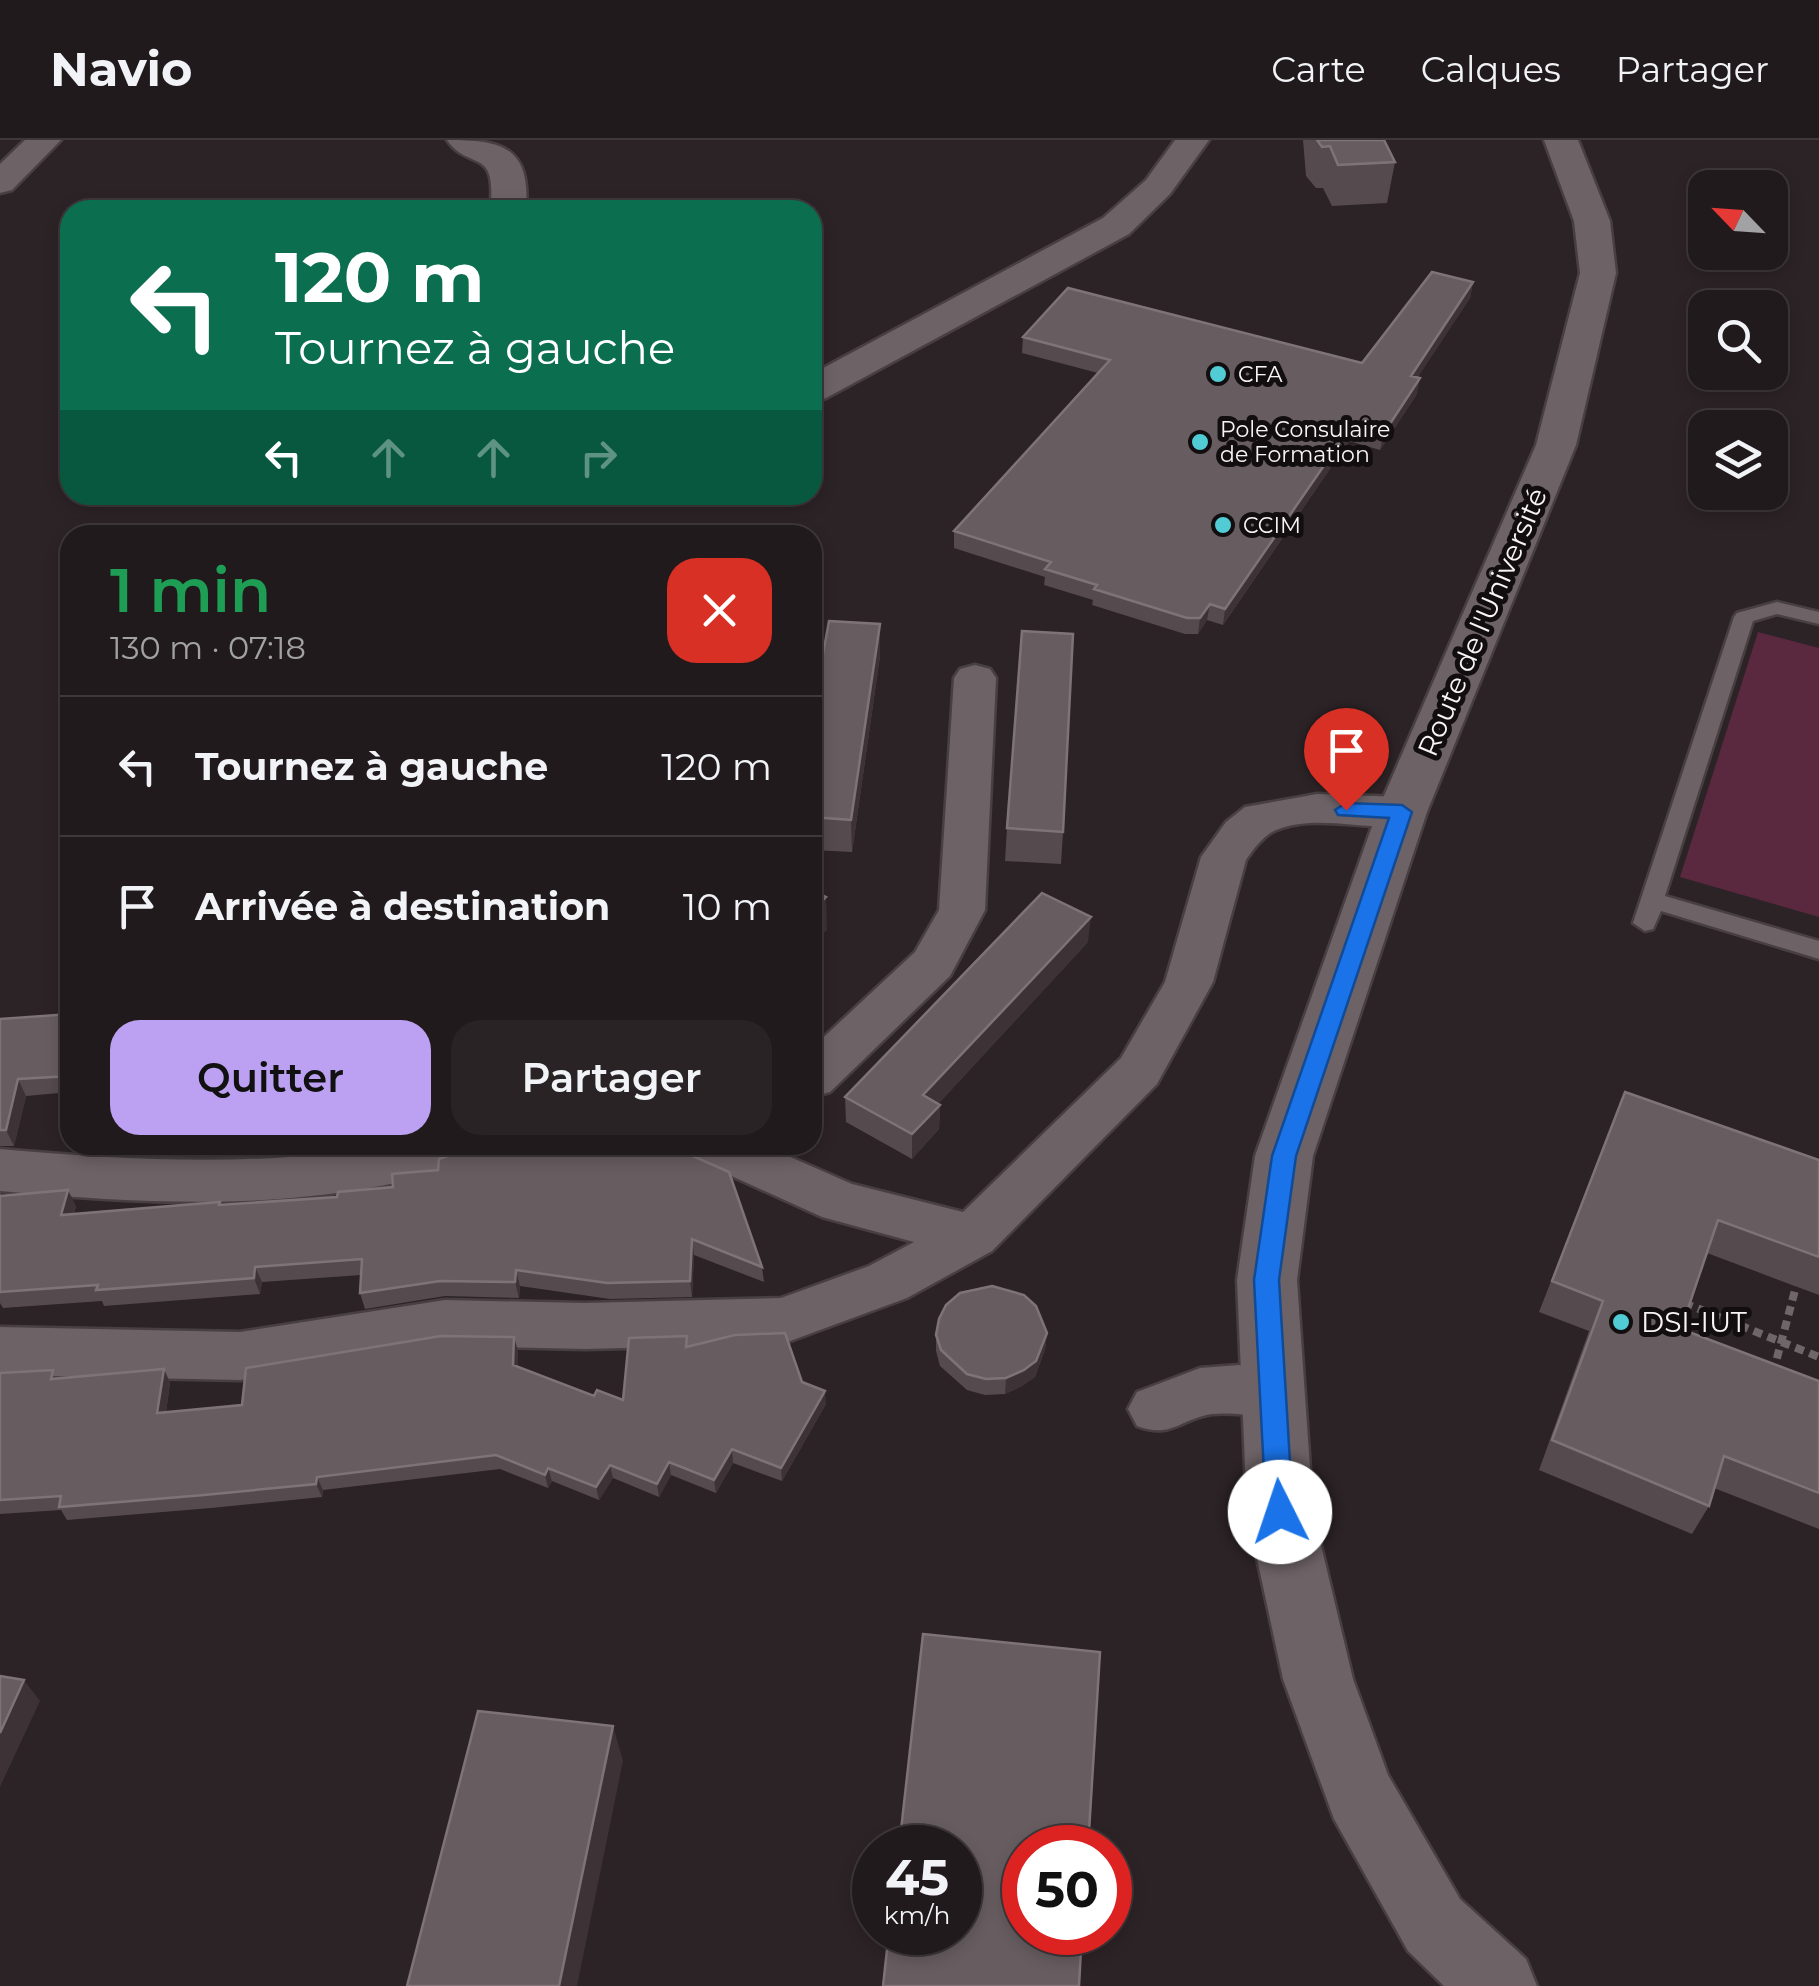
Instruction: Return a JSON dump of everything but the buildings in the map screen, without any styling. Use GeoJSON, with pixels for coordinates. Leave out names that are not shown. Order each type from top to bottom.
{"type":"FeatureCollection","features":[{"type":"Feature","properties":{"kind":"main road"},"geometry":{"type":"LineString","coordinates":[[0,166],[14,140]]}},
{"type":"Feature","properties":{"kind":"main road"},"geometry":{"type":"LineString","coordinates":[[0,182],[44,140]]}},
{"type":"Feature","properties":{"kind":"main road"},"geometry":{"type":"LineString","coordinates":[[464,140],[482,147],[506,166],[512,185],[510,200]]}},
{"type":"Feature","properties":{"kind":"main road"},"geometry":{"type":"LineString","coordinates":[[822,385],[1116,226],[1158,187],[1192,140]]}},
{"type":"Feature","properties":{"kind":"main road","name":"Route de l'Université"},"geometry":{"type":"LineString","coordinates":[[1499,1986],[1434,1924],[1360,1794],[1318,1679],[1280,1512],[1266,1280],[1284,1156],[1402,812],[1556,445],[1598,274],[1592,220],[1558,142]]}},
{"type":"Feature","properties":{"kind":"street"},"geometry":{"type":"LineString","coordinates":[[822,1069],[934,964],[962,910],[975,678]]}},
{"type":"Feature","properties":{"kind":"street"},"geometry":{"type":"LineString","coordinates":[[0,1351],[240,1356],[445,1323],[585,1326],[782,1322],[888,1282],[973,1236],[1139,1071],[1189,982],[1224,857],[1242,833],[1261,818],[1317,809],[1402,812]]}},
{"type":"Feature","properties":{"kind":"street"},"geometry":{"type":"LineString","coordinates":[[0,1170],[120,1181],[256,1183],[395,1166],[433,1155]]}},
{"type":"Feature","properties":{"kind":"street"},"geometry":{"type":"LineString","coordinates":[[743,1155],[841,1202],[973,1236]]}},
{"type":"Feature","properties":{"kind":"street"},"geometry":{"type":"LineString","coordinates":[[1157,1409],[1191,1392],[1226,1386],[1271,1394]]}},
{"type":"Feature","properties":{"kind":"lane"},"geometry":{"type":"LineString","coordinates":[[1819,618],[1777,608],[1744,617],[1648,912],[1819,950]]}},
{"type":"Feature","properties":{"kind":"path"},"geometry":{"type":"LineString","coordinates":[[1772,1377],[1800,1271]]}},
{"type":"Feature","properties":{"kind":"path"},"geometry":{"type":"LineString","coordinates":[[1684,1303],[1819,1357]]}},
{"type":"Feature","properties":{"kind":"shaded area"},"geometry":{"type":"Polygon","coordinates":[[[1758,632],[1819,648],[1819,917],[1680,877],[1758,632]]]}},
{"type":"Feature","properties":{"kind":"place","name":"CFA"},"geometry":{"type":"Point","coordinates":[1218,374]}},
{"type":"Feature","properties":{"kind":"place","name":"Pole Consulaire de Formation"},"geometry":{"type":"Point","coordinates":[1200,442]}},
{"type":"Feature","properties":{"kind":"place","name":"CCIM"},"geometry":{"type":"Point","coordinates":[1223,525]}},
{"type":"Feature","properties":{"kind":"place","name":"DSI-IUT"},"geometry":{"type":"Point","coordinates":[1621,1322]}},
{"type":"Feature","properties":{"kind":"route"},"geometry":{"type":"LineString","coordinates":[[1280,1512],[1266,1280],[1284,1156],[1402,812],[1346,810]]}}]}
